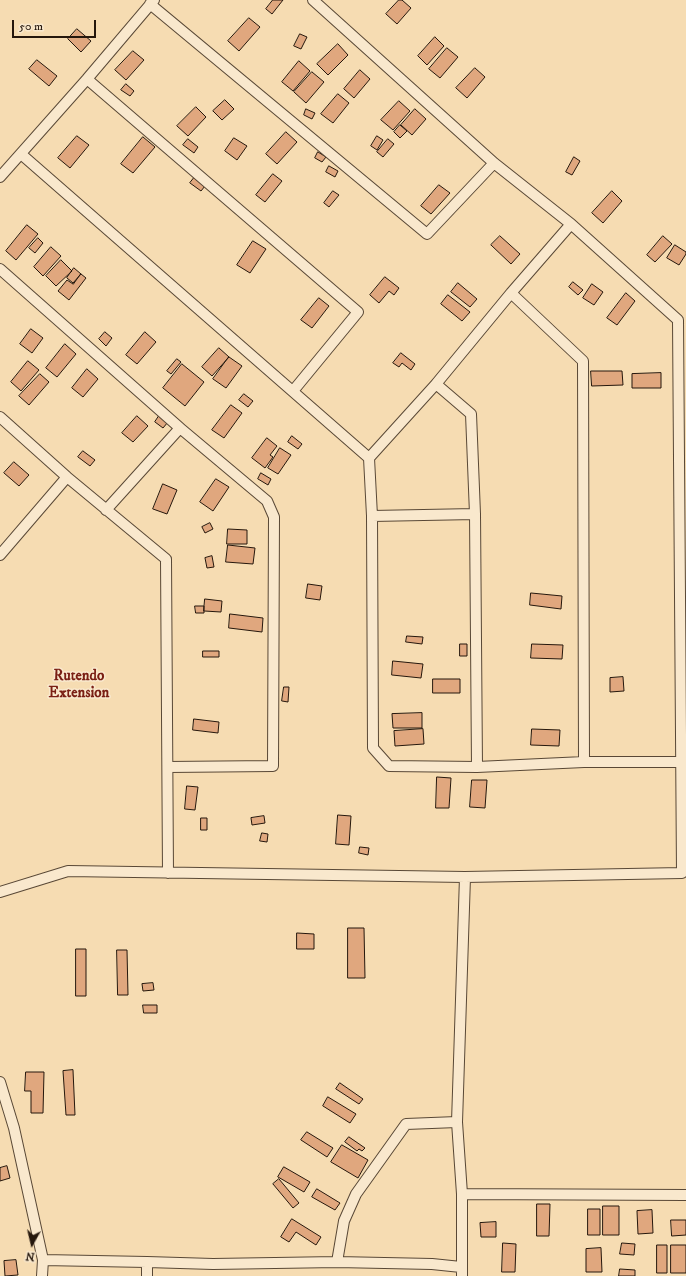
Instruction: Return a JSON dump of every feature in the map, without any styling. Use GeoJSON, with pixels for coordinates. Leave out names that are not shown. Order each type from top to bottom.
{"type":"FeatureCollection","features":[{"type":"Feature","properties":{"kind":"street"},"geometry":{"type":"LineString","coordinates":[[0,892],[68,871],[465,877],[682,873],[678,320],[571,224],[494,163],[313,0]]}},
{"type":"Feature","properties":{"kind":"street"},"geometry":{"type":"LineString","coordinates":[[0,177],[87,79],[152,2],[427,234],[494,163]]}},
{"type":"Feature","properties":{"kind":"street"},"geometry":{"type":"LineString","coordinates":[[87,79],[358,312],[293,391]]}},
{"type":"Feature","properties":{"kind":"street"},"geometry":{"type":"LineString","coordinates":[[20,154],[369,458]]}},
{"type":"Feature","properties":{"kind":"street"},"geometry":{"type":"LineString","coordinates":[[571,224],[511,293],[436,384],[369,458],[372,516],[373,748],[389,766],[477,767],[584,762],[682,762]]}},
{"type":"Feature","properties":{"kind":"street"},"geometry":{"type":"LineString","coordinates":[[0,268],[180,428],[266,501],[274,517],[273,766],[168,767]]}},
{"type":"Feature","properties":{"kind":"street"},"geometry":{"type":"LineString","coordinates":[[511,293],[583,361],[584,762]]}},
{"type":"Feature","properties":{"kind":"street"},"geometry":{"type":"LineString","coordinates":[[436,384],[471,414],[475,514],[477,767]]}},
{"type":"Feature","properties":{"kind":"street"},"geometry":{"type":"LineString","coordinates":[[0,417],[67,477],[166,559],[168,873]]}},
{"type":"Feature","properties":{"kind":"street"},"geometry":{"type":"LineString","coordinates":[[106,510],[180,428]]}},
{"type":"Feature","properties":{"kind":"street"},"geometry":{"type":"LineString","coordinates":[[0,555],[67,477]]}},
{"type":"Feature","properties":{"kind":"street"},"geometry":{"type":"LineString","coordinates":[[372,516],[475,514]]}},
{"type":"Feature","properties":{"kind":"street"},"geometry":{"type":"LineString","coordinates":[[43,1260],[213,1264],[337,1262],[432,1264],[461,1271],[462,1194],[457,1122],[465,877]]}},
{"type":"Feature","properties":{"kind":"street"},"geometry":{"type":"LineString","coordinates":[[0,1082],[14,1128],[43,1260],[42,1276]]}},
{"type":"Feature","properties":{"kind":"street"},"geometry":{"type":"LineString","coordinates":[[337,1262],[344,1221],[356,1194],[406,1124],[457,1122]]}},
{"type":"Feature","properties":{"kind":"street"},"geometry":{"type":"LineString","coordinates":[[462,1194],[686,1195]]}},
{"type":"Feature","properties":{"kind":"street"},"geometry":{"type":"LineString","coordinates":[[147,1262],[147,1276]]}},
{"type":"Feature","properties":{"kind":"building"},"geometry":{"type":"Polygon","coordinates":[[[273,0],[283,0],[272,14],[266,9],[273,0]]]}},
{"type":"Feature","properties":{"kind":"building"},"geometry":{"type":"Polygon","coordinates":[[[399,0],[402,0],[411,8],[397,24],[386,14],[399,0]]]}},
{"type":"Feature","properties":{"kind":"building"},"geometry":{"type":"Polygon","coordinates":[[[249,18],[260,27],[239,51],[228,41],[249,18]]]}},
{"type":"Feature","properties":{"kind":"building"},"geometry":{"type":"Polygon","coordinates":[[[77,29],[91,41],[81,52],[68,39],[77,29]]]}},
{"type":"Feature","properties":{"kind":"building"},"geometry":{"type":"Polygon","coordinates":[[[300,34],[307,37],[301,49],[294,46],[300,34]]]}},
{"type":"Feature","properties":{"kind":"building"},"geometry":{"type":"Polygon","coordinates":[[[435,37],[444,46],[427,65],[418,56],[435,37]]]}},
{"type":"Feature","properties":{"kind":"building"},"geometry":{"type":"Polygon","coordinates":[[[338,44],[348,55],[328,75],[317,64],[338,44]]]}},
{"type":"Feature","properties":{"kind":"building"},"geometry":{"type":"Polygon","coordinates":[[[447,48],[458,57],[440,78],[429,69],[447,48]]]}},
{"type":"Feature","properties":{"kind":"building"},"geometry":{"type":"Polygon","coordinates":[[[133,51],[144,60],[126,80],[115,70],[133,51]]]}},
{"type":"Feature","properties":{"kind":"building"},"geometry":{"type":"Polygon","coordinates":[[[37,60],[57,76],[49,86],[29,69],[37,60]]]}},
{"type":"Feature","properties":{"kind":"building"},"geometry":{"type":"Polygon","coordinates":[[[299,61],[310,71],[293,91],[282,82],[299,61]]]}},
{"type":"Feature","properties":{"kind":"building"},"geometry":{"type":"Polygon","coordinates":[[[475,68],[485,77],[467,98],[456,88],[475,68]]]}},
{"type":"Feature","properties":{"kind":"building"},"geometry":{"type":"Polygon","coordinates":[[[360,70],[370,79],[354,98],[344,89],[360,70]]]}},
{"type":"Feature","properties":{"kind":"building"},"geometry":{"type":"Polygon","coordinates":[[[312,72],[324,82],[306,103],[294,92],[312,72]]]}},
{"type":"Feature","properties":{"kind":"building"},"geometry":{"type":"Polygon","coordinates":[[[126,84],[134,91],[130,96],[121,90],[126,84]]]}},
{"type":"Feature","properties":{"kind":"building"},"geometry":{"type":"Polygon","coordinates":[[[338,94],[349,103],[333,123],[321,114],[338,94]]]}},
{"type":"Feature","properties":{"kind":"building"},"geometry":{"type":"Polygon","coordinates":[[[225,100],[234,109],[222,120],[213,111],[225,100]]]}},
{"type":"Feature","properties":{"kind":"building"},"geometry":{"type":"Polygon","coordinates":[[[399,101],[410,111],[393,130],[381,120],[399,101]]]}},
{"type":"Feature","properties":{"kind":"building"},"geometry":{"type":"Polygon","coordinates":[[[196,107],[206,117],[188,136],[177,126],[196,107]]]}},
{"type":"Feature","properties":{"kind":"building"},"geometry":{"type":"Polygon","coordinates":[[[306,109],[315,113],[312,119],[304,115],[306,109]]]}},
{"type":"Feature","properties":{"kind":"building"},"geometry":{"type":"Polygon","coordinates":[[[415,109],[426,119],[412,135],[401,125],[415,109]]]}},
{"type":"Feature","properties":{"kind":"building"},"geometry":{"type":"Polygon","coordinates":[[[400,125],[407,131],[400,138],[394,132],[400,125]]]}},
{"type":"Feature","properties":{"kind":"building"},"geometry":{"type":"Polygon","coordinates":[[[286,132],[297,142],[277,164],[266,154],[286,132]]]}},
{"type":"Feature","properties":{"kind":"building"},"geometry":{"type":"Polygon","coordinates":[[[77,136],[89,145],[70,168],[58,158],[77,136]]]}},
{"type":"Feature","properties":{"kind":"building"},"geometry":{"type":"Polygon","coordinates":[[[377,136],[383,140],[377,150],[371,146],[377,136]]]}},
{"type":"Feature","properties":{"kind":"building"},"geometry":{"type":"Polygon","coordinates":[[[143,137],[155,147],[133,173],[121,164],[143,137]]]}},
{"type":"Feature","properties":{"kind":"building"},"geometry":{"type":"Polygon","coordinates":[[[234,138],[247,146],[237,160],[225,151],[234,138]]]}},
{"type":"Feature","properties":{"kind":"building"},"geometry":{"type":"Polygon","coordinates":[[[188,139],[198,147],[194,153],[183,145],[188,139]]]}},
{"type":"Feature","properties":{"kind":"building"},"geometry":{"type":"Polygon","coordinates":[[[388,139],[394,144],[383,157],[377,152],[388,139]]]}},
{"type":"Feature","properties":{"kind":"building"},"geometry":{"type":"Polygon","coordinates":[[[318,152],[326,157],[322,162],[315,158],[318,152]]]}},
{"type":"Feature","properties":{"kind":"building"},"geometry":{"type":"Polygon","coordinates":[[[574,157],[580,161],[572,175],[566,172],[574,157]]]}},
{"type":"Feature","properties":{"kind":"building"},"geometry":{"type":"Polygon","coordinates":[[[329,166],[338,171],[335,177],[326,172],[329,166]]]}},
{"type":"Feature","properties":{"kind":"building"},"geometry":{"type":"Polygon","coordinates":[[[273,174],[282,181],[265,202],[256,195],[273,174]]]}},
{"type":"Feature","properties":{"kind":"building"},"geometry":{"type":"Polygon","coordinates":[[[194,178],[205,186],[201,191],[190,183],[194,178]]]}},
{"type":"Feature","properties":{"kind":"building"},"geometry":{"type":"Polygon","coordinates":[[[439,185],[450,193],[431,214],[421,206],[439,185]]]}},
{"type":"Feature","properties":{"kind":"building"},"geometry":{"type":"Polygon","coordinates":[[[333,191],[339,195],[329,207],[324,203],[333,191]]]}},
{"type":"Feature","properties":{"kind":"building"},"geometry":{"type":"Polygon","coordinates":[[[612,191],[622,201],[603,223],[592,213],[612,191]]]}},
{"type":"Feature","properties":{"kind":"building"},"geometry":{"type":"Polygon","coordinates":[[[27,225],[38,234],[16,260],[6,251],[27,225]]]}},
{"type":"Feature","properties":{"kind":"building"},"geometry":{"type":"Polygon","coordinates":[[[500,236],[520,254],[511,264],[491,245],[500,236]]]}},
{"type":"Feature","properties":{"kind":"building"},"geometry":{"type":"Polygon","coordinates":[[[663,236],[672,244],[655,262],[647,255],[663,236]]]}},
{"type":"Feature","properties":{"kind":"building"},"geometry":{"type":"Polygon","coordinates":[[[38,238],[43,243],[35,253],[29,248],[38,238]]]}},
{"type":"Feature","properties":{"kind":"building"},"geometry":{"type":"Polygon","coordinates":[[[253,241],[266,249],[250,273],[237,265],[253,241]]]}},
{"type":"Feature","properties":{"kind":"building"},"geometry":{"type":"Polygon","coordinates":[[[675,245],[686,252],[679,265],[667,258],[675,245]]]}},
{"type":"Feature","properties":{"kind":"building"},"geometry":{"type":"Polygon","coordinates":[[[51,247],[61,256],[43,276],[34,267],[51,247]]]}},
{"type":"Feature","properties":{"kind":"building"},"geometry":{"type":"Polygon","coordinates":[[[61,260],[72,271],[56,286],[46,276],[61,260]]]}},
{"type":"Feature","properties":{"kind":"building"},"geometry":{"type":"Polygon","coordinates":[[[74,268],[81,274],[73,283],[67,278],[74,268]]]}},
{"type":"Feature","properties":{"kind":"building"},"geometry":{"type":"Polygon","coordinates":[[[81,274],[86,278],[69,300],[58,291],[67,280],[73,284],[81,274]]]}},
{"type":"Feature","properties":{"kind":"building"},"geometry":{"type":"Polygon","coordinates":[[[385,277],[399,288],[394,295],[389,291],[379,303],[370,295],[385,277]]]}},
{"type":"Feature","properties":{"kind":"building"},"geometry":{"type":"Polygon","coordinates":[[[573,282],[583,290],[578,295],[569,287],[573,282]]]}},
{"type":"Feature","properties":{"kind":"building"},"geometry":{"type":"Polygon","coordinates":[[[458,283],[477,299],[470,307],[451,292],[458,283]]]}},
{"type":"Feature","properties":{"kind":"building"},"geometry":{"type":"Polygon","coordinates":[[[592,284],[603,292],[594,305],[583,298],[592,284]]]}},
{"type":"Feature","properties":{"kind":"building"},"geometry":{"type":"Polygon","coordinates":[[[626,293],[635,301],[617,325],[607,318],[626,293]]]}},
{"type":"Feature","properties":{"kind":"building"},"geometry":{"type":"Polygon","coordinates":[[[448,295],[470,312],[462,321],[441,304],[448,295]]]}},
{"type":"Feature","properties":{"kind":"building"},"geometry":{"type":"Polygon","coordinates":[[[319,298],[329,306],[312,328],[301,320],[319,298]]]}},
{"type":"Feature","properties":{"kind":"building"},"geometry":{"type":"Polygon","coordinates":[[[31,329],[43,338],[32,353],[20,344],[31,329]]]}},
{"type":"Feature","properties":{"kind":"building"},"geometry":{"type":"Polygon","coordinates":[[[105,332],[112,338],[106,346],[99,339],[105,332]]]}},
{"type":"Feature","properties":{"kind":"building"},"geometry":{"type":"Polygon","coordinates":[[[145,332],[156,342],[137,364],[126,355],[145,332]]]}},
{"type":"Feature","properties":{"kind":"building"},"geometry":{"type":"Polygon","coordinates":[[[65,344],[76,354],[57,377],[46,368],[65,344]]]}},
{"type":"Feature","properties":{"kind":"building"},"geometry":{"type":"Polygon","coordinates":[[[219,348],[229,357],[212,376],[202,367],[219,348]]]}},
{"type":"Feature","properties":{"kind":"building"},"geometry":{"type":"Polygon","coordinates":[[[401,353],[415,364],[411,370],[402,363],[399,367],[393,363],[401,353]]]}},
{"type":"Feature","properties":{"kind":"building"},"geometry":{"type":"Polygon","coordinates":[[[229,357],[242,366],[226,388],[213,379],[229,357]]]}},
{"type":"Feature","properties":{"kind":"building"},"geometry":{"type":"Polygon","coordinates":[[[177,359],[181,362],[171,374],[167,371],[177,359]]]}},
{"type":"Feature","properties":{"kind":"building"},"geometry":{"type":"Polygon","coordinates":[[[28,361],[39,370],[21,391],[11,382],[28,361]]]}},
{"type":"Feature","properties":{"kind":"building"},"geometry":{"type":"Polygon","coordinates":[[[182,364],[204,382],[185,406],[163,388],[182,364]]]}},
{"type":"Feature","properties":{"kind":"building"},"geometry":{"type":"Polygon","coordinates":[[[87,369],[98,379],[83,397],[72,388],[87,369]]]}},
{"type":"Feature","properties":{"kind":"building"},"geometry":{"type":"Polygon","coordinates":[[[591,371],[622,371],[623,385],[592,386],[591,371]]]}},
{"type":"Feature","properties":{"kind":"building"},"geometry":{"type":"Polygon","coordinates":[[[661,373],[661,388],[632,388],[632,374],[661,373]]]}},
{"type":"Feature","properties":{"kind":"building"},"geometry":{"type":"Polygon","coordinates":[[[40,374],[49,382],[29,405],[19,396],[40,374]]]}},
{"type":"Feature","properties":{"kind":"building"},"geometry":{"type":"Polygon","coordinates":[[[244,394],[253,401],[248,407],[239,400],[244,394]]]}},
{"type":"Feature","properties":{"kind":"building"},"geometry":{"type":"Polygon","coordinates":[[[231,405],[242,413],[224,438],[212,430],[231,405]]]}},
{"type":"Feature","properties":{"kind":"building"},"geometry":{"type":"Polygon","coordinates":[[[137,416],[148,426],[133,442],[122,433],[137,416]]]}},
{"type":"Feature","properties":{"kind":"building"},"geometry":{"type":"Polygon","coordinates":[[[159,416],[168,422],[163,428],[155,422],[159,416]]]}},
{"type":"Feature","properties":{"kind":"building"},"geometry":{"type":"Polygon","coordinates":[[[292,436],[302,444],[298,449],[288,442],[292,436]]]}},
{"type":"Feature","properties":{"kind":"building"},"geometry":{"type":"Polygon","coordinates":[[[267,438],[277,446],[270,455],[273,457],[265,468],[252,458],[267,438]]]}},
{"type":"Feature","properties":{"kind":"building"},"geometry":{"type":"Polygon","coordinates":[[[280,448],[291,455],[278,474],[268,468],[280,448]]]}},
{"type":"Feature","properties":{"kind":"building"},"geometry":{"type":"Polygon","coordinates":[[[83,451],[95,460],[90,466],[78,457],[83,451]]]}},
{"type":"Feature","properties":{"kind":"building"},"geometry":{"type":"Polygon","coordinates":[[[14,462],[29,475],[19,486],[4,473],[14,462]]]}},
{"type":"Feature","properties":{"kind":"building"},"geometry":{"type":"Polygon","coordinates":[[[261,473],[271,479],[268,485],[258,479],[261,473]]]}},
{"type":"Feature","properties":{"kind":"building"},"geometry":{"type":"Polygon","coordinates":[[[216,479],[229,487],[213,511],[200,502],[216,479]]]}},
{"type":"Feature","properties":{"kind":"building"},"geometry":{"type":"Polygon","coordinates":[[[163,484],[177,490],[167,514],[153,509],[163,484]]]}},
{"type":"Feature","properties":{"kind":"building"},"geometry":{"type":"Polygon","coordinates":[[[210,523],[213,529],[205,533],[202,527],[210,523]]]}},
{"type":"Feature","properties":{"kind":"building"},"geometry":{"type":"Polygon","coordinates":[[[228,529],[247,530],[247,544],[227,544],[228,529]]]}},
{"type":"Feature","properties":{"kind":"building"},"geometry":{"type":"Polygon","coordinates":[[[228,545],[255,548],[253,564],[226,562],[228,545]]]}},
{"type":"Feature","properties":{"kind":"building"},"geometry":{"type":"Polygon","coordinates":[[[212,556],[214,567],[207,568],[205,558],[212,556]]]}},
{"type":"Feature","properties":{"kind":"building"},"geometry":{"type":"Polygon","coordinates":[[[308,584],[322,586],[320,600],[306,598],[308,584]]]}},
{"type":"Feature","properties":{"kind":"building"},"geometry":{"type":"Polygon","coordinates":[[[531,593],[562,596],[561,609],[530,605],[531,593]]]}},
{"type":"Feature","properties":{"kind":"building"},"geometry":{"type":"Polygon","coordinates":[[[205,599],[222,601],[221,612],[204,611],[205,599]]]}},
{"type":"Feature","properties":{"kind":"building"},"geometry":{"type":"Polygon","coordinates":[[[195,606],[204,606],[204,613],[196,613],[195,606]]]}},
{"type":"Feature","properties":{"kind":"building"},"geometry":{"type":"Polygon","coordinates":[[[230,614],[263,618],[262,632],[229,628],[230,614]]]}},
{"type":"Feature","properties":{"kind":"building"},"geometry":{"type":"Polygon","coordinates":[[[407,636],[423,637],[422,644],[406,642],[407,636]]]}},
{"type":"Feature","properties":{"kind":"building"},"geometry":{"type":"Polygon","coordinates":[[[460,644],[467,644],[467,656],[460,656],[460,644]]]}},
{"type":"Feature","properties":{"kind":"building"},"geometry":{"type":"Polygon","coordinates":[[[532,644],[563,645],[562,659],[531,658],[532,644]]]}},
{"type":"Feature","properties":{"kind":"building"},"geometry":{"type":"Polygon","coordinates":[[[203,651],[219,651],[219,657],[203,657],[203,651]]]}},
{"type":"Feature","properties":{"kind":"building"},"geometry":{"type":"Polygon","coordinates":[[[393,661],[423,664],[421,678],[392,675],[393,661]]]}},
{"type":"Feature","properties":{"kind":"building"},"geometry":{"type":"Polygon","coordinates":[[[623,677],[624,691],[610,692],[610,678],[623,677]]]}},
{"type":"Feature","properties":{"kind":"building"},"geometry":{"type":"Polygon","coordinates":[[[433,679],[460,679],[460,693],[433,693],[433,679]]]}},
{"type":"Feature","properties":{"kind":"building"},"geometry":{"type":"Polygon","coordinates":[[[284,687],[289,687],[288,702],[282,701],[284,687]]]}},
{"type":"Feature","properties":{"kind":"building"},"geometry":{"type":"Polygon","coordinates":[[[422,713],[422,728],[393,728],[392,714],[422,713]]]}},
{"type":"Feature","properties":{"kind":"building"},"geometry":{"type":"Polygon","coordinates":[[[194,719],[219,722],[218,733],[193,730],[194,719]]]}},
{"type":"Feature","properties":{"kind":"building"},"geometry":{"type":"Polygon","coordinates":[[[423,729],[424,744],[395,746],[394,731],[423,729]]]}},
{"type":"Feature","properties":{"kind":"building"},"geometry":{"type":"Polygon","coordinates":[[[532,729],[560,730],[559,746],[531,745],[532,729]]]}},
{"type":"Feature","properties":{"kind":"building"},"geometry":{"type":"Polygon","coordinates":[[[437,777],[451,778],[449,808],[436,808],[437,777]]]}},
{"type":"Feature","properties":{"kind":"building"},"geometry":{"type":"Polygon","coordinates":[[[472,780],[487,780],[485,808],[470,807],[472,780]]]}},
{"type":"Feature","properties":{"kind":"building"},"geometry":{"type":"Polygon","coordinates":[[[187,786],[198,787],[195,810],[185,809],[187,786]]]}},
{"type":"Feature","properties":{"kind":"building"},"geometry":{"type":"Polygon","coordinates":[[[338,815],[351,816],[349,845],[336,844],[338,815]]]}},
{"type":"Feature","properties":{"kind":"building"},"geometry":{"type":"Polygon","coordinates":[[[264,816],[265,823],[252,825],[251,818],[264,816]]]}},
{"type":"Feature","properties":{"kind":"building"},"geometry":{"type":"Polygon","coordinates":[[[201,818],[207,818],[207,830],[201,830],[201,818]]]}},
{"type":"Feature","properties":{"kind":"building"},"geometry":{"type":"Polygon","coordinates":[[[262,833],[268,834],[267,842],[260,841],[262,833]]]}},
{"type":"Feature","properties":{"kind":"building"},"geometry":{"type":"Polygon","coordinates":[[[360,847],[369,848],[368,855],[359,853],[360,847]]]}},
{"type":"Feature","properties":{"kind":"building"},"geometry":{"type":"Polygon","coordinates":[[[348,928],[364,928],[365,978],[348,978],[348,928]]]}},
{"type":"Feature","properties":{"kind":"building"},"geometry":{"type":"Polygon","coordinates":[[[297,933],[314,934],[314,949],[297,949],[297,933]]]}},
{"type":"Feature","properties":{"kind":"building"},"geometry":{"type":"Polygon","coordinates":[[[76,949],[86,949],[86,996],[76,996],[76,949]]]}},
{"type":"Feature","properties":{"kind":"building"},"geometry":{"type":"Polygon","coordinates":[[[117,950],[127,950],[128,995],[118,995],[117,950]]]}},
{"type":"Feature","properties":{"kind":"building"},"geometry":{"type":"Polygon","coordinates":[[[153,983],[154,990],[143,991],[142,984],[153,983]]]}},
{"type":"Feature","properties":{"kind":"building"},"geometry":{"type":"Polygon","coordinates":[[[143,1005],[157,1005],[157,1013],[144,1013],[143,1005]]]}},
{"type":"Feature","properties":{"kind":"building"},"geometry":{"type":"Polygon","coordinates":[[[73,1070],[75,1115],[66,1115],[63,1071],[73,1070]]]}},
{"type":"Feature","properties":{"kind":"building"},"geometry":{"type":"Polygon","coordinates":[[[26,1072],[44,1072],[43,1113],[31,1113],[31,1091],[25,1091],[26,1072]]]}},
{"type":"Feature","properties":{"kind":"building"},"geometry":{"type":"Polygon","coordinates":[[[340,1083],[363,1099],[359,1104],[336,1089],[340,1083]]]}},
{"type":"Feature","properties":{"kind":"building"},"geometry":{"type":"Polygon","coordinates":[[[328,1097],[356,1114],[350,1123],[323,1106],[328,1097]]]}},
{"type":"Feature","properties":{"kind":"building"},"geometry":{"type":"Polygon","coordinates":[[[307,1132],[333,1148],[327,1157],[301,1140],[307,1132]]]}},
{"type":"Feature","properties":{"kind":"building"},"geometry":{"type":"Polygon","coordinates":[[[349,1137],[365,1148],[362,1151],[359,1149],[357,1151],[345,1142],[349,1137]]]}},
{"type":"Feature","properties":{"kind":"building"},"geometry":{"type":"Polygon","coordinates":[[[342,1145],[368,1160],[358,1178],[331,1162],[342,1145]]]}},
{"type":"Feature","properties":{"kind":"building"},"geometry":{"type":"Polygon","coordinates":[[[7,1166],[10,1178],[0,1181],[0,1168],[7,1166]]]}},
{"type":"Feature","properties":{"kind":"building"},"geometry":{"type":"Polygon","coordinates":[[[284,1167],[310,1182],[304,1192],[278,1177],[284,1167]]]}},
{"type":"Feature","properties":{"kind":"building"},"geometry":{"type":"Polygon","coordinates":[[[279,1179],[299,1203],[293,1208],[273,1184],[279,1179]]]}},
{"type":"Feature","properties":{"kind":"building"},"geometry":{"type":"Polygon","coordinates":[[[317,1189],[340,1203],[335,1210],[312,1197],[317,1189]]]}},
{"type":"Feature","properties":{"kind":"building"},"geometry":{"type":"Polygon","coordinates":[[[537,1204],[550,1204],[549,1236],[537,1236],[537,1204]]]}},
{"type":"Feature","properties":{"kind":"building"},"geometry":{"type":"Polygon","coordinates":[[[603,1206],[619,1206],[619,1235],[603,1235],[603,1206]]]}},
{"type":"Feature","properties":{"kind":"building"},"geometry":{"type":"Polygon","coordinates":[[[588,1209],[600,1209],[600,1235],[588,1235],[588,1209]]]}},
{"type":"Feature","properties":{"kind":"building"},"geometry":{"type":"Polygon","coordinates":[[[652,1210],[653,1233],[638,1234],[637,1211],[652,1210]]]}},
{"type":"Feature","properties":{"kind":"building"},"geometry":{"type":"Polygon","coordinates":[[[292,1219],[321,1237],[316,1245],[296,1232],[289,1242],[281,1237],[292,1219]]]}},
{"type":"Feature","properties":{"kind":"building"},"geometry":{"type":"Polygon","coordinates":[[[671,1220],[686,1220],[686,1235],[672,1236],[671,1220]]]}},
{"type":"Feature","properties":{"kind":"building"},"geometry":{"type":"Polygon","coordinates":[[[496,1222],[496,1237],[481,1237],[480,1223],[496,1222]]]}},
{"type":"Feature","properties":{"kind":"building"},"geometry":{"type":"Polygon","coordinates":[[[503,1243],[516,1244],[515,1272],[502,1272],[503,1243]]]}},
{"type":"Feature","properties":{"kind":"building"},"geometry":{"type":"Polygon","coordinates":[[[622,1243],[635,1244],[634,1255],[620,1254],[622,1243]]]}},
{"type":"Feature","properties":{"kind":"building"},"geometry":{"type":"Polygon","coordinates":[[[657,1245],[667,1245],[667,1273],[657,1273],[657,1245]]]}},
{"type":"Feature","properties":{"kind":"building"},"geometry":{"type":"Polygon","coordinates":[[[671,1245],[686,1245],[686,1273],[671,1273],[671,1245]]]}},
{"type":"Feature","properties":{"kind":"building"},"geometry":{"type":"Polygon","coordinates":[[[601,1248],[602,1272],[586,1272],[586,1249],[601,1248]]]}},
{"type":"Feature","properties":{"kind":"building"},"geometry":{"type":"Polygon","coordinates":[[[16,1260],[18,1275],[5,1276],[4,1261],[16,1260]]]}},
{"type":"Feature","properties":{"kind":"building"},"geometry":{"type":"Polygon","coordinates":[[[620,1269],[635,1270],[635,1276],[619,1276],[620,1269]]]}},
{"type":"Feature","properties":{"kind":"district","name":"Rutendo Extension"},"geometry":{"type":"Point","coordinates":[79,686]}}]}
